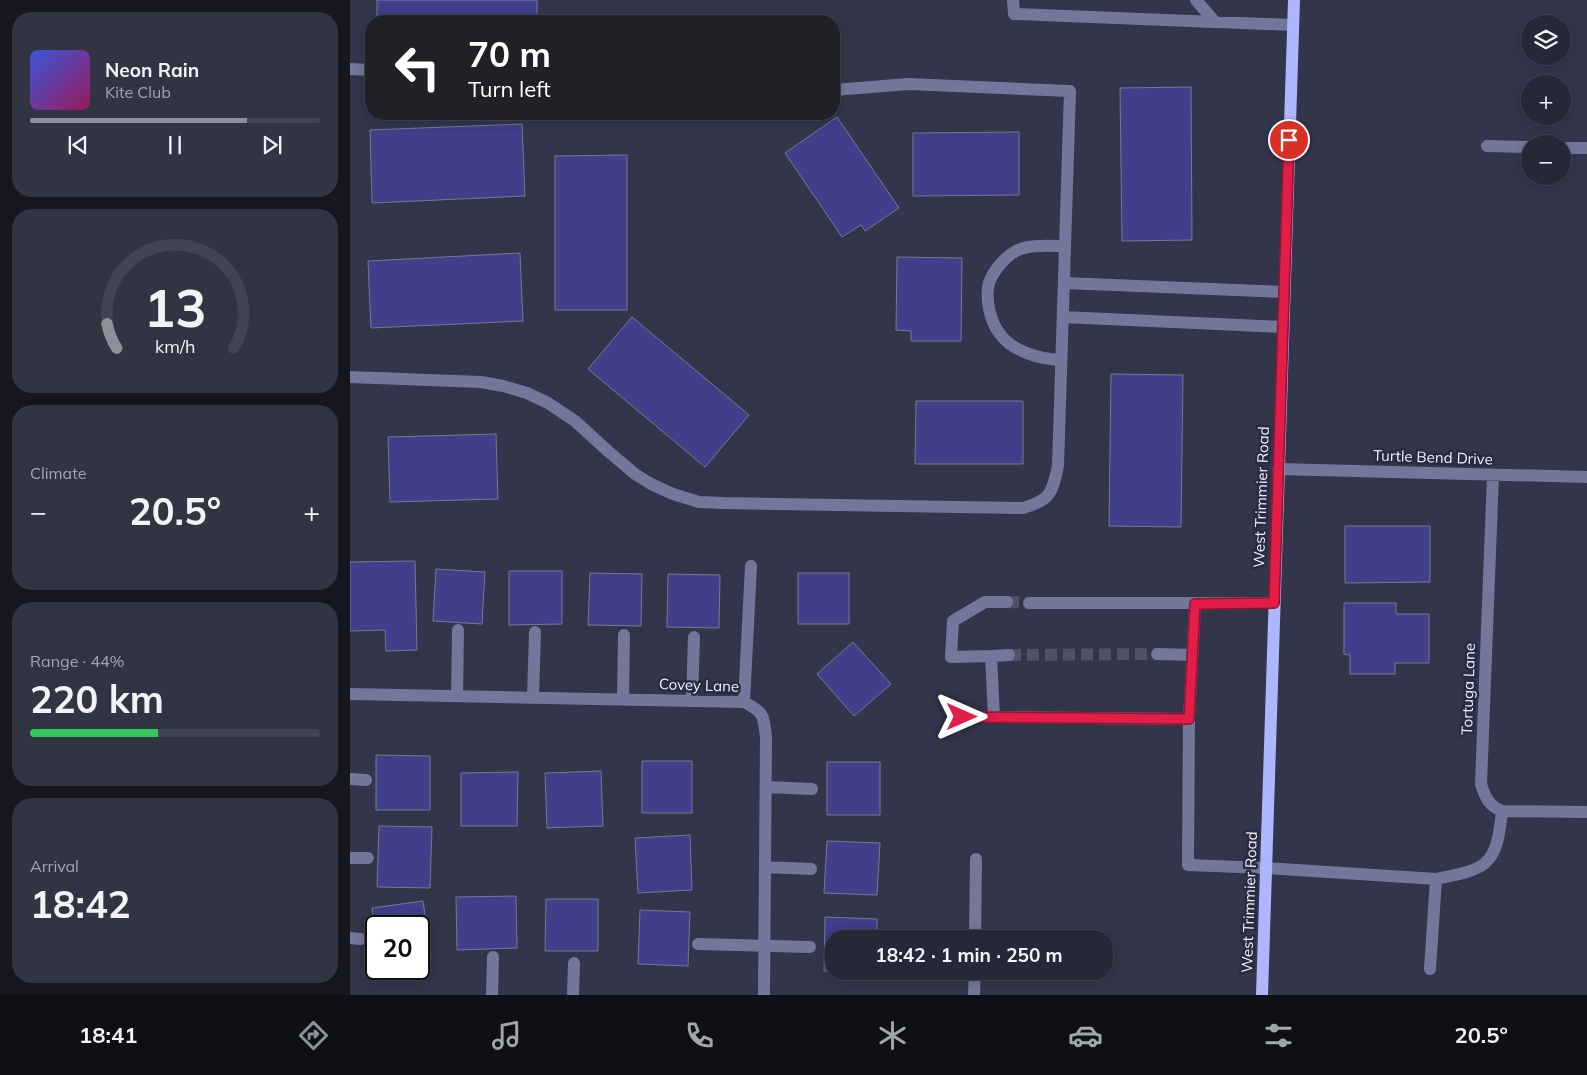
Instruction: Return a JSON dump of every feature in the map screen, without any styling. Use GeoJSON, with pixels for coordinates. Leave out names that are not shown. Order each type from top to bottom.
{"type":"FeatureCollection","features":[{"type":"Feature","properties":{"kind":"main road","name":"West Trimmier Road"},"geometry":{"type":"LineString","coordinates":[[1262,995],[1294,0]]}},
{"type":"Feature","properties":{"kind":"street"},"geometry":{"type":"LineString","coordinates":[[1013,0],[1014,14],[1293,25]]}},
{"type":"Feature","properties":{"kind":"street"},"geometry":{"type":"LineString","coordinates":[[1196,0],[1215,22]]}},
{"type":"Feature","properties":{"kind":"street"},"geometry":{"type":"LineString","coordinates":[[350,69],[365,70]]}},
{"type":"Feature","properties":{"kind":"street"},"geometry":{"type":"LineString","coordinates":[[350,377],[481,382],[527,393],[548,403],[575,421],[635,474],[673,494],[700,502],[1024,508],[1040,503],[1049,495],[1054,484],[1058,466],[1070,91],[908,84],[840,90]]}},
{"type":"Feature","properties":{"kind":"street"},"geometry":{"type":"LineString","coordinates":[[1487,146],[1521,147]]}},
{"type":"Feature","properties":{"kind":"street"},"geometry":{"type":"LineString","coordinates":[[1571,148],[1587,148]]}},
{"type":"Feature","properties":{"kind":"street"},"geometry":{"type":"LineString","coordinates":[[1061,360],[1050,360],[1015,348],[1000,334],[992,319],[988,300],[989,283],[999,266],[1017,250],[1037,246],[1065,246]]}},
{"type":"Feature","properties":{"kind":"street"},"geometry":{"type":"LineString","coordinates":[[1064,284],[1284,292]]}},
{"type":"Feature","properties":{"kind":"street"},"geometry":{"type":"LineString","coordinates":[[1063,317],[1283,327]]}},
{"type":"Feature","properties":{"kind":"street","name":"Turtle Bend Drive"},"geometry":{"type":"LineString","coordinates":[[1278,469],[1587,477]]}},
{"type":"Feature","properties":{"kind":"street","name":"Tortuga Lane"},"geometry":{"type":"LineString","coordinates":[[1492,475],[1481,784],[1489,803],[1502,811]]}},
{"type":"Feature","properties":{"kind":"street"},"geometry":{"type":"LineString","coordinates":[[744,702],[751,566]]}},
{"type":"Feature","properties":{"kind":"street"},"geometry":{"type":"LineString","coordinates":[[1007,602],[985,602],[953,622],[951,657],[1009,655]]}},
{"type":"Feature","properties":{"kind":"street"},"geometry":{"type":"LineString","coordinates":[[1029,602],[1274,603]]}},
{"type":"Feature","properties":{"kind":"street"},"geometry":{"type":"LineString","coordinates":[[1195,604],[1189,719],[1188,865],[1436,879],[1472,870],[1488,861],[1498,841],[1502,811],[1587,812]]}},
{"type":"Feature","properties":{"kind":"street"},"geometry":{"type":"LineString","coordinates":[[457,696],[458,630]]}},
{"type":"Feature","properties":{"kind":"street"},"geometry":{"type":"LineString","coordinates":[[533,697],[535,632]]}},
{"type":"Feature","properties":{"kind":"street"},"geometry":{"type":"LineString","coordinates":[[623,699],[624,635]]}},
{"type":"Feature","properties":{"kind":"street"},"geometry":{"type":"LineString","coordinates":[[692,700],[694,637]]}},
{"type":"Feature","properties":{"kind":"street"},"geometry":{"type":"LineString","coordinates":[[1157,654],[1192,655]]}},
{"type":"Feature","properties":{"kind":"street"},"geometry":{"type":"LineString","coordinates":[[992,656],[994,717]]}},
{"type":"Feature","properties":{"kind":"street","name":"Covey Lane"},"geometry":{"type":"LineString","coordinates":[[350,694],[692,700],[744,702],[756,708],[763,716],[766,737],[764,995]]}},
{"type":"Feature","properties":{"kind":"street"},"geometry":{"type":"LineString","coordinates":[[962,717],[1189,719]]}},
{"type":"Feature","properties":{"kind":"street"},"geometry":{"type":"LineString","coordinates":[[350,780],[366,780]]}},
{"type":"Feature","properties":{"kind":"street"},"geometry":{"type":"LineString","coordinates":[[766,787],[812,789]]}},
{"type":"Feature","properties":{"kind":"street"},"geometry":{"type":"LineString","coordinates":[[350,858],[368,858]]}},
{"type":"Feature","properties":{"kind":"street"},"geometry":{"type":"LineString","coordinates":[[975,930],[976,859]]}},
{"type":"Feature","properties":{"kind":"street"},"geometry":{"type":"LineString","coordinates":[[765,867],[811,869]]}},
{"type":"Feature","properties":{"kind":"street"},"geometry":{"type":"LineString","coordinates":[[1430,969],[1436,879]]}},
{"type":"Feature","properties":{"kind":"street"},"geometry":{"type":"LineString","coordinates":[[698,944],[810,947]]}},
{"type":"Feature","properties":{"kind":"street"},"geometry":{"type":"LineString","coordinates":[[492,995],[493,957]]}},
{"type":"Feature","properties":{"kind":"street"},"geometry":{"type":"LineString","coordinates":[[573,995],[574,963]]}},
{"type":"Feature","properties":{"kind":"street"},"geometry":{"type":"LineString","coordinates":[[974,980],[974,995]]}},
{"type":"Feature","properties":{"kind":"building"},"geometry":{"type":"Polygon","coordinates":[[[377,0],[537,0],[537,15],[377,15],[377,0]]]}},
{"type":"Feature","properties":{"kind":"building"},"geometry":{"type":"Polygon","coordinates":[[[1191,87],[1192,240],[1122,241],[1120,88],[1191,87]]]}},
{"type":"Feature","properties":{"kind":"building"},"geometry":{"type":"Polygon","coordinates":[[[833,120],[839,120],[899,208],[865,231],[861,225],[842,237],[785,153],[833,120]]]}},
{"type":"Feature","properties":{"kind":"building"},"geometry":{"type":"Polygon","coordinates":[[[522,124],[525,196],[372,203],[370,130],[522,124]]]}},
{"type":"Feature","properties":{"kind":"building"},"geometry":{"type":"Polygon","coordinates":[[[1019,132],[1019,195],[913,196],[913,133],[1019,132]]]}},
{"type":"Feature","properties":{"kind":"building"},"geometry":{"type":"Polygon","coordinates":[[[627,155],[627,310],[555,310],[555,156],[627,155]]]}},
{"type":"Feature","properties":{"kind":"building"},"geometry":{"type":"Polygon","coordinates":[[[520,253],[523,321],[371,328],[368,261],[520,253]]]}},
{"type":"Feature","properties":{"kind":"building"},"geometry":{"type":"Polygon","coordinates":[[[897,257],[962,258],[961,341],[911,341],[911,331],[896,330],[897,257]]]}},
{"type":"Feature","properties":{"kind":"building"},"geometry":{"type":"Polygon","coordinates":[[[632,317],[749,415],[705,467],[588,369],[632,317]]]}},
{"type":"Feature","properties":{"kind":"building"},"geometry":{"type":"Polygon","coordinates":[[[1111,374],[1183,375],[1181,527],[1109,526],[1111,374]]]}},
{"type":"Feature","properties":{"kind":"building"},"geometry":{"type":"Polygon","coordinates":[[[916,401],[1023,401],[1023,464],[915,464],[916,401]]]}},
{"type":"Feature","properties":{"kind":"building"},"geometry":{"type":"Polygon","coordinates":[[[496,434],[498,499],[390,502],[388,437],[496,434]]]}},
{"type":"Feature","properties":{"kind":"building"},"geometry":{"type":"Polygon","coordinates":[[[1345,526],[1430,526],[1430,582],[1345,583],[1345,526]]]}},
{"type":"Feature","properties":{"kind":"building"},"geometry":{"type":"Polygon","coordinates":[[[415,561],[417,650],[386,651],[385,630],[350,631],[350,562],[415,561]]]}},
{"type":"Feature","properties":{"kind":"building"},"geometry":{"type":"Polygon","coordinates":[[[436,569],[485,572],[482,624],[433,621],[436,569]]]}},
{"type":"Feature","properties":{"kind":"building"},"geometry":{"type":"Polygon","coordinates":[[[509,571],[562,571],[562,624],[509,625],[509,571]]]}},
{"type":"Feature","properties":{"kind":"building"},"geometry":{"type":"Polygon","coordinates":[[[590,573],[642,574],[641,626],[588,625],[590,573]]]}},
{"type":"Feature","properties":{"kind":"building"},"geometry":{"type":"Polygon","coordinates":[[[798,573],[849,573],[849,624],[798,624],[798,573]]]}},
{"type":"Feature","properties":{"kind":"building"},"geometry":{"type":"Polygon","coordinates":[[[668,574],[720,575],[719,628],[667,627],[668,574]]]}},
{"type":"Feature","properties":{"kind":"building"},"geometry":{"type":"Polygon","coordinates":[[[1344,603],[1396,603],[1396,614],[1429,614],[1429,663],[1395,663],[1395,674],[1350,674],[1350,655],[1344,654],[1344,603]]]}},
{"type":"Feature","properties":{"kind":"building"},"geometry":{"type":"Polygon","coordinates":[[[853,642],[891,684],[854,716],[817,674],[853,642]]]}},
{"type":"Feature","properties":{"kind":"building"},"geometry":{"type":"Polygon","coordinates":[[[376,755],[430,756],[430,810],[376,810],[376,755]]]}},
{"type":"Feature","properties":{"kind":"building"},"geometry":{"type":"Polygon","coordinates":[[[642,761],[692,761],[692,813],[642,813],[642,761]]]}},
{"type":"Feature","properties":{"kind":"building"},"geometry":{"type":"Polygon","coordinates":[[[827,762],[880,762],[880,815],[827,815],[827,762]]]}},
{"type":"Feature","properties":{"kind":"building"},"geometry":{"type":"Polygon","coordinates":[[[601,771],[603,826],[547,828],[545,773],[601,771]]]}},
{"type":"Feature","properties":{"kind":"building"},"geometry":{"type":"Polygon","coordinates":[[[518,772],[517,826],[461,826],[461,773],[518,772]]]}},
{"type":"Feature","properties":{"kind":"building"},"geometry":{"type":"Polygon","coordinates":[[[379,826],[432,827],[430,888],[377,887],[379,826]]]}},
{"type":"Feature","properties":{"kind":"building"},"geometry":{"type":"Polygon","coordinates":[[[690,835],[692,890],[638,893],[635,838],[690,835]]]}},
{"type":"Feature","properties":{"kind":"building"},"geometry":{"type":"Polygon","coordinates":[[[827,841],[880,843],[877,895],[824,893],[827,841]]]}},
{"type":"Feature","properties":{"kind":"building"},"geometry":{"type":"Polygon","coordinates":[[[516,896],[517,948],[457,950],[456,897],[516,896]]]}},
{"type":"Feature","properties":{"kind":"building"},"geometry":{"type":"Polygon","coordinates":[[[546,899],[598,899],[598,951],[545,951],[546,899]]]}},
{"type":"Feature","properties":{"kind":"building"},"geometry":{"type":"Polygon","coordinates":[[[423,901],[425,915],[373,915],[372,908],[423,901]]]}},
{"type":"Feature","properties":{"kind":"building"},"geometry":{"type":"Polygon","coordinates":[[[640,910],[690,912],[688,966],[638,964],[640,910]]]}},
{"type":"Feature","properties":{"kind":"building"},"geometry":{"type":"Polygon","coordinates":[[[825,917],[877,919],[877,930],[825,930],[824,971],[825,917]]]}},
{"type":"Feature","properties":{"kind":"tunnel"},"geometry":{"type":"LineString","coordinates":[[1007,602],[1029,603]]}},
{"type":"Feature","properties":{"kind":"tunnel"},"geometry":{"type":"LineString","coordinates":[[1009,655],[1157,654]]}},
{"type":"Feature","properties":{"kind":"route"},"geometry":{"type":"LineString","coordinates":[[962,717],[1189,719],[1195,604],[1274,603],[1289,140]]}}]}
